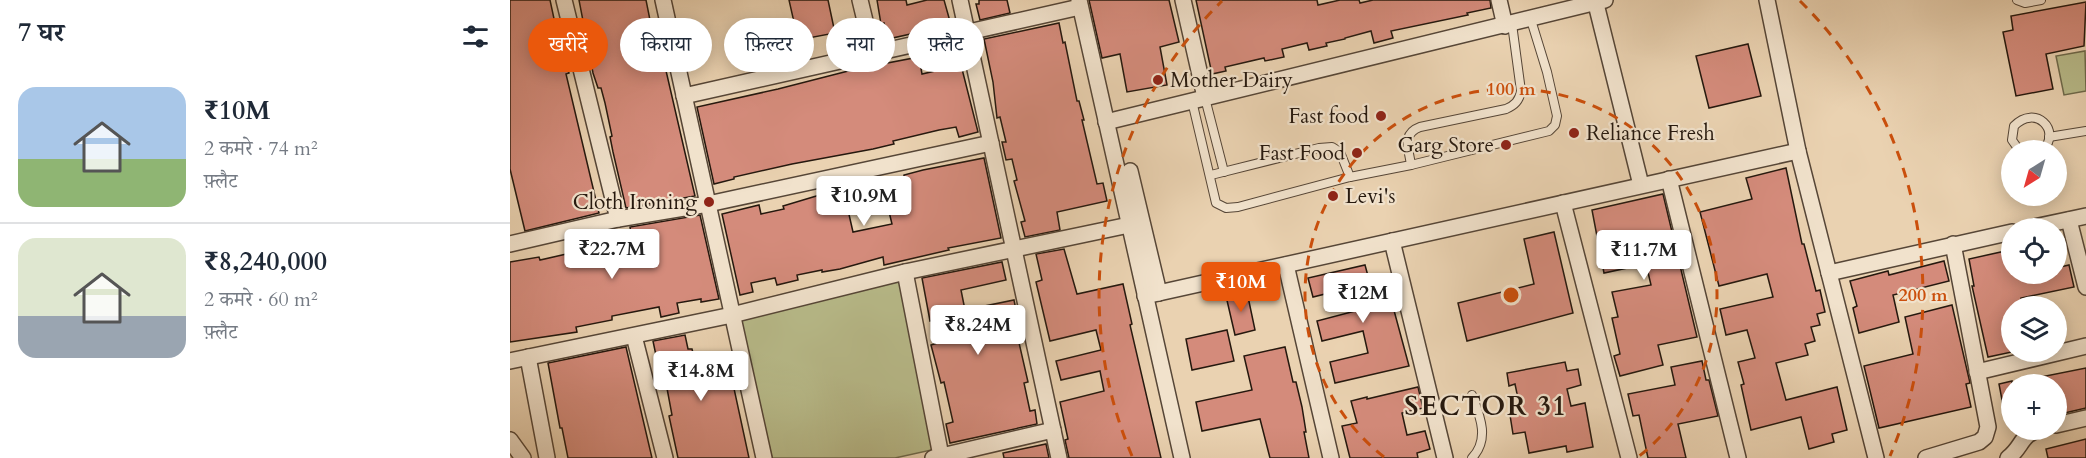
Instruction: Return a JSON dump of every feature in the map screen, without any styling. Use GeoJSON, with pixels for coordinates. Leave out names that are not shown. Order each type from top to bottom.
{"type":"FeatureCollection","features":[{"type":"Feature","properties":{"kind":"street"},"geometry":{"type":"LineString","coordinates":[[564,0],[618,219]]}},
{"type":"Feature","properties":{"kind":"street"},"geometry":{"type":"LineString","coordinates":[[663,0],[764,458]]}},
{"type":"Feature","properties":{"kind":"street"},"geometry":{"type":"LineString","coordinates":[[860,0],[864,18]]}},
{"type":"Feature","properties":{"kind":"street"},"geometry":{"type":"LineString","coordinates":[[960,0],[964,18]]}},
{"type":"Feature","properties":{"kind":"street"},"geometry":{"type":"LineString","coordinates":[[1183,0],[1198,99]]}},
{"type":"Feature","properties":{"kind":"street"},"geometry":{"type":"LineString","coordinates":[[1499,0],[1508,25]]}},
{"type":"Feature","properties":{"kind":"street"},"geometry":{"type":"LineString","coordinates":[[1767,0],[1798,151],[1876,458]]}},
{"type":"Feature","properties":{"kind":"street"},"geometry":{"type":"LineString","coordinates":[[1106,122],[1531,20],[1598,1],[1641,185]]}},
{"type":"Feature","properties":{"kind":"street"},"geometry":{"type":"LineString","coordinates":[[984,29],[1079,4],[1129,225],[1152,294]]}},
{"type":"Feature","properties":{"kind":"street"},"geometry":{"type":"LineString","coordinates":[[684,96],[826,64]]}},
{"type":"Feature","properties":{"kind":"street"},"geometry":{"type":"LineString","coordinates":[[976,72],[1059,458]]}},
{"type":"Feature","properties":{"kind":"street"},"geometry":{"type":"LineString","coordinates":[[510,244],[618,219],[708,204],[991,143]]}},
{"type":"Feature","properties":{"kind":"street"},"geometry":{"type":"LineString","coordinates":[[1152,294],[1798,151]]}},
{"type":"Feature","properties":{"kind":"street"},"geometry":{"type":"LineString","coordinates":[[1130,171],[1182,458]]}},
{"type":"Feature","properties":{"kind":"street"},"geometry":{"type":"LineString","coordinates":[[1669,180],[1738,458]]}},
{"type":"Feature","properties":{"kind":"street"},"geometry":{"type":"LineString","coordinates":[[1563,203],[1629,458]]}},
{"type":"Feature","properties":{"kind":"street"},"geometry":{"type":"LineString","coordinates":[[2086,216],[2069,220],[2086,287]]}},
{"type":"Feature","properties":{"kind":"street"},"geometry":{"type":"LineString","coordinates":[[510,361],[732,315],[905,272],[1129,225]]}},
{"type":"Feature","properties":{"kind":"street"},"geometry":{"type":"LineString","coordinates":[[1828,273],[2001,234]]}},
{"type":"Feature","properties":{"kind":"street"},"geometry":{"type":"LineString","coordinates":[[1392,241],[1445,458]]}},
{"type":"Feature","properties":{"kind":"street"},"geometry":{"type":"LineString","coordinates":[[1926,458],[1979,442],[1985,437],[1988,427],[1953,244]]}},
{"type":"Feature","properties":{"kind":"street"},"geometry":{"type":"LineString","coordinates":[[1286,265],[1331,458]]}},
{"type":"Feature","properties":{"kind":"street"},"geometry":{"type":"LineString","coordinates":[[905,272],[937,457],[1053,430]]}},
{"type":"Feature","properties":{"kind":"street"},"geometry":{"type":"LineString","coordinates":[[634,336],[665,458]]}},
{"type":"Feature","properties":{"kind":"street"},"geometry":{"type":"LineString","coordinates":[[1977,372],[2086,346]]}},
{"type":"Feature","properties":{"kind":"street"},"geometry":{"type":"LineString","coordinates":[[528,357],[547,458]]}},
{"type":"Feature","properties":{"kind":"street"},"geometry":{"type":"LineString","coordinates":[[2067,422],[2086,418]]}},
{"type":"Feature","properties":{"kind":"street"},"geometry":{"type":"LineString","coordinates":[[510,440],[523,458]]}},
{"type":"Feature","properties":{"kind":"street"},"geometry":{"type":"LineString","coordinates":[[2008,458],[2014,454],[2022,440]]}},
{"type":"Feature","properties":{"kind":"lane"},"geometry":{"type":"LineString","coordinates":[[2017,0],[2025,3],[2041,0]]}},
{"type":"Feature","properties":{"kind":"lane"},"geometry":{"type":"LineString","coordinates":[[1198,99],[1216,203],[1226,208],[1350,177],[1411,165],[1549,131],[1555,125],[1557,116],[1547,72],[1531,20]]}},
{"type":"Feature","properties":{"kind":"lane"},"geometry":{"type":"LineString","coordinates":[[1411,165],[1408,138],[1411,131],[1420,127],[1506,109],[1515,105],[1520,98],[1521,91],[1508,25]]}},
{"type":"Feature","properties":{"kind":"lane"},"geometry":{"type":"LineString","coordinates":[[1198,99],[1224,172]]}},
{"type":"Feature","properties":{"kind":"lane"},"geometry":{"type":"LineString","coordinates":[[2012,140],[2014,126],[2026,117],[2040,119],[2046,125],[2048,140]]}},
{"type":"Feature","properties":{"kind":"lane"},"geometry":{"type":"LineString","coordinates":[[2049,137],[2086,130]]}},
{"type":"Feature","properties":{"kind":"lane"},"geometry":{"type":"LineString","coordinates":[[1211,175],[1319,148],[1332,147],[1340,152],[1350,177]]}},
{"type":"Feature","properties":{"kind":"lane"},"geometry":{"type":"LineString","coordinates":[[1472,395],[1483,426],[1480,450],[1472,458]]}},
{"type":"Feature","properties":{"kind":"green space"},"geometry":{"type":"Polygon","coordinates":[[[2085,51],[2086,91],[2064,95],[2056,56],[2085,51]]]}},
{"type":"Feature","properties":{"kind":"green space"},"geometry":{"type":"Polygon","coordinates":[[[899,280],[936,449],[895,458],[772,458],[740,316],[899,280]]]}},
{"type":"Feature","properties":{"kind":"building"},"geometry":{"type":"Polygon","coordinates":[[[510,0],[550,0],[554,18],[528,18],[528,72],[569,72],[566,74],[599,213],[525,231],[510,169],[510,0]]]}},
{"type":"Feature","properties":{"kind":"building"},"geometry":{"type":"Polygon","coordinates":[[[579,0],[646,0],[650,18],[620,18],[620,72],[666,72],[695,196],[626,208],[605,103],[593,72],[608,72],[608,18],[582,18],[579,0]]]}},
{"type":"Feature","properties":{"kind":"building"},"geometry":{"type":"Polygon","coordinates":[[[789,0],[828,0],[832,18],[826,18],[826,35],[814,37],[814,18],[793,18],[789,0]]]}},
{"type":"Feature","properties":{"kind":"building"},"geometry":{"type":"Polygon","coordinates":[[[877,0],[906,0],[907,5],[927,0],[944,0],[949,18],[907,18],[907,35],[895,37],[895,18],[880,18],[877,0]]]}},
{"type":"Feature","properties":{"kind":"building"},"geometry":{"type":"Polygon","coordinates":[[[979,0],[1007,0],[1010,13],[980,18],[976,4],[979,4],[979,0]]]}},
{"type":"Feature","properties":{"kind":"building"},"geometry":{"type":"Polygon","coordinates":[[[1089,0],[1169,0],[1179,42],[1160,47],[1167,85],[1127,92],[1120,54],[1102,58],[1089,0]]]}},
{"type":"Feature","properties":{"kind":"building"},"geometry":{"type":"Polygon","coordinates":[[[1196,0],[1317,0],[1318,5],[1340,0],[1359,0],[1360,3],[1373,0],[1490,0],[1491,8],[1391,31],[1393,38],[1374,43],[1371,31],[1309,50],[1307,43],[1282,49],[1284,57],[1265,61],[1264,58],[1225,67],[1226,71],[1212,74],[1196,0]]]}},
{"type":"Feature","properties":{"kind":"building"},"geometry":{"type":"Polygon","coordinates":[[[2086,2],[2084,46],[2046,54],[2053,89],[2016,96],[2003,32],[2013,30],[2011,16],[2086,2]]]}},
{"type":"Feature","properties":{"kind":"building"},"geometry":{"type":"Polygon","coordinates":[[[1059,23],[1077,101],[1079,101],[1084,120],[1082,120],[1097,184],[1103,183],[1107,201],[1057,212],[1060,230],[1025,237],[1021,222],[1025,221],[1014,181],[1017,180],[1012,159],[1006,160],[1002,142],[1006,142],[1000,117],[997,118],[993,82],[984,39],[1059,23]]]}},
{"type":"Feature","properties":{"kind":"building"},"geometry":{"type":"Polygon","coordinates":[[[1748,44],[1761,96],[1709,108],[1696,56],[1748,44]]]}},
{"type":"Feature","properties":{"kind":"building"},"geometry":{"type":"Polygon","coordinates":[[[907,59],[907,72],[922,72],[922,74],[963,72],[978,132],[959,137],[956,127],[939,130],[893,141],[894,144],[792,164],[734,177],[734,179],[714,184],[697,107],[844,72],[895,72],[895,62],[907,59]]]}},
{"type":"Feature","properties":{"kind":"building"},"geometry":{"type":"Polygon","coordinates":[[[984,158],[1001,238],[948,248],[949,250],[884,265],[883,257],[840,269],[797,275],[798,280],[777,285],[775,278],[751,283],[753,292],[740,295],[722,214],[759,205],[761,214],[784,209],[783,206],[843,188],[853,232],[892,224],[882,183],[904,178],[904,175],[923,170],[984,158]]]}},
{"type":"Feature","properties":{"kind":"building"},"geometry":{"type":"Polygon","coordinates":[[[1786,168],[1802,244],[1804,244],[1816,291],[1820,290],[1825,312],[1817,314],[1820,325],[1811,327],[1815,341],[1805,344],[1808,355],[1776,363],[1786,400],[1837,387],[1847,430],[1832,434],[1834,442],[1809,449],[1801,417],[1751,430],[1738,362],[1755,358],[1747,330],[1726,335],[1720,309],[1773,297],[1767,274],[1719,286],[1700,212],[1752,199],[1746,178],[1786,168]]]}},
{"type":"Feature","properties":{"kind":"building"},"geometry":{"type":"Polygon","coordinates":[[[1663,194],[1697,337],[1658,345],[1663,365],[1620,376],[1614,356],[1620,354],[1612,318],[1618,317],[1612,292],[1651,285],[1646,264],[1604,273],[1592,210],[1663,194]]]}},
{"type":"Feature","properties":{"kind":"building"},"geometry":{"type":"Polygon","coordinates":[[[700,215],[719,299],[677,303],[679,313],[661,317],[659,307],[612,316],[612,320],[576,327],[577,332],[510,342],[510,262],[539,257],[540,260],[584,250],[583,243],[631,233],[630,227],[700,215]]]}},
{"type":"Feature","properties":{"kind":"building"},"geometry":{"type":"Polygon","coordinates":[[[1554,232],[1573,313],[1467,341],[1458,303],[1534,284],[1524,239],[1554,232]]]}},
{"type":"Feature","properties":{"kind":"building"},"geometry":{"type":"Polygon","coordinates":[[[1064,249],[1077,294],[1123,284],[1132,324],[1130,325],[1161,458],[1069,458],[1065,440],[1068,439],[1060,402],[1104,391],[1100,371],[1061,380],[1056,361],[1101,350],[1096,330],[1050,341],[1036,282],[1042,280],[1036,254],[1064,249]]]}},
{"type":"Feature","properties":{"kind":"building"},"geometry":{"type":"Polygon","coordinates":[[[2001,252],[2001,284],[2067,284],[2067,265],[2069,265],[2074,287],[2031,296],[2001,296],[2001,354],[1988,357],[1972,286],[1974,286],[1969,259],[2001,252]]]}},
{"type":"Feature","properties":{"kind":"building"},"geometry":{"type":"Polygon","coordinates":[[[1944,261],[1949,281],[1893,295],[1899,322],[1859,333],[1853,308],[1857,306],[1850,281],[1888,271],[1889,275],[1944,261]]]}},
{"type":"Feature","properties":{"kind":"building"},"geometry":{"type":"Polygon","coordinates":[[[1002,262],[1006,280],[961,290],[965,310],[1014,300],[1018,320],[1014,321],[1028,382],[1024,383],[1030,411],[1035,410],[1037,424],[950,443],[946,424],[953,422],[944,382],[941,383],[931,345],[938,343],[933,320],[930,321],[922,278],[1002,262]]]}},
{"type":"Feature","properties":{"kind":"building"},"geometry":{"type":"Polygon","coordinates":[[[1365,265],[1371,287],[1392,282],[1397,302],[1392,303],[1409,366],[1335,383],[1330,362],[1368,353],[1363,331],[1322,341],[1317,321],[1359,310],[1353,287],[1313,297],[1308,278],[1365,265]]]}},
{"type":"Feature","properties":{"kind":"building"},"geometry":{"type":"Polygon","coordinates":[[[1247,292],[1255,330],[1235,335],[1226,296],[1247,292]]]}},
{"type":"Feature","properties":{"kind":"building"},"geometry":{"type":"Polygon","coordinates":[[[1952,305],[1970,383],[1966,384],[1971,407],[1879,428],[1864,366],[1913,354],[1905,317],[1952,305]]]}},
{"type":"Feature","properties":{"kind":"building"},"geometry":{"type":"Polygon","coordinates":[[[1227,330],[1234,361],[1192,370],[1186,339],[1227,330]]]}},
{"type":"Feature","properties":{"kind":"building"},"geometry":{"type":"Polygon","coordinates":[[[685,335],[688,349],[692,349],[695,361],[730,354],[733,370],[730,370],[749,458],[678,458],[669,416],[672,415],[666,383],[662,384],[653,341],[685,335]]]}},
{"type":"Feature","properties":{"kind":"building"},"geometry":{"type":"Polygon","coordinates":[[[626,347],[652,458],[568,458],[548,363],[626,347]]]}},
{"type":"Feature","properties":{"kind":"building"},"geometry":{"type":"Polygon","coordinates":[[[1285,347],[1293,382],[1296,382],[1302,407],[1309,458],[1270,458],[1260,419],[1202,431],[1196,402],[1252,390],[1244,356],[1285,347]]]}},
{"type":"Feature","properties":{"kind":"building"},"geometry":{"type":"Polygon","coordinates":[[[1702,361],[1718,416],[1678,424],[1686,458],[1648,458],[1639,415],[1633,416],[1628,394],[1675,385],[1671,367],[1702,361]]]}},
{"type":"Feature","properties":{"kind":"building"},"geometry":{"type":"Polygon","coordinates":[[[1565,362],[1567,371],[1578,369],[1581,385],[1567,389],[1571,406],[1585,403],[1593,447],[1567,452],[1566,446],[1529,453],[1525,432],[1513,434],[1510,415],[1521,413],[1515,384],[1509,386],[1507,373],[1565,362]]]}},
{"type":"Feature","properties":{"kind":"building"},"geometry":{"type":"Polygon","coordinates":[[[2086,368],[2086,408],[2067,412],[2067,374],[2056,374],[2086,368]]]}},
{"type":"Feature","properties":{"kind":"building"},"geometry":{"type":"Polygon","coordinates":[[[1418,387],[1423,408],[1402,413],[1407,435],[1425,431],[1430,449],[1417,453],[1418,458],[1350,458],[1342,426],[1357,423],[1351,401],[1418,387]]]}},
{"type":"Feature","properties":{"kind":"building"},"geometry":{"type":"Polygon","coordinates":[[[2086,439],[2086,458],[2048,458],[2046,449],[2086,439]]]}},
{"type":"Feature","properties":{"kind":"building"},"geometry":{"type":"Polygon","coordinates":[[[1046,444],[1049,458],[1004,458],[1003,453],[1046,444]]]}},
{"type":"Feature","properties":{"kind":"place","name":"Mother Dairy"},"geometry":{"type":"Point","coordinates":[1158,80]}},
{"type":"Feature","properties":{"kind":"place","name":"Fast food"},"geometry":{"type":"Point","coordinates":[1381,116]}},
{"type":"Feature","properties":{"kind":"place","name":"Reliance Fresh"},"geometry":{"type":"Point","coordinates":[1574,133]}},
{"type":"Feature","properties":{"kind":"place","name":"Garg Store"},"geometry":{"type":"Point","coordinates":[1506,145]}},
{"type":"Feature","properties":{"kind":"place","name":"Fast Food"},"geometry":{"type":"Point","coordinates":[1357,153]}},
{"type":"Feature","properties":{"kind":"place","name":"Levi's"},"geometry":{"type":"Point","coordinates":[1333,196]}},
{"type":"Feature","properties":{"kind":"place","name":"Cloth Ironing"},"geometry":{"type":"Point","coordinates":[709,202]}},
{"type":"Feature","properties":{"kind":"district","name":"SECTOR 31"},"geometry":{"type":"Point","coordinates":[1486,406]}}]}
